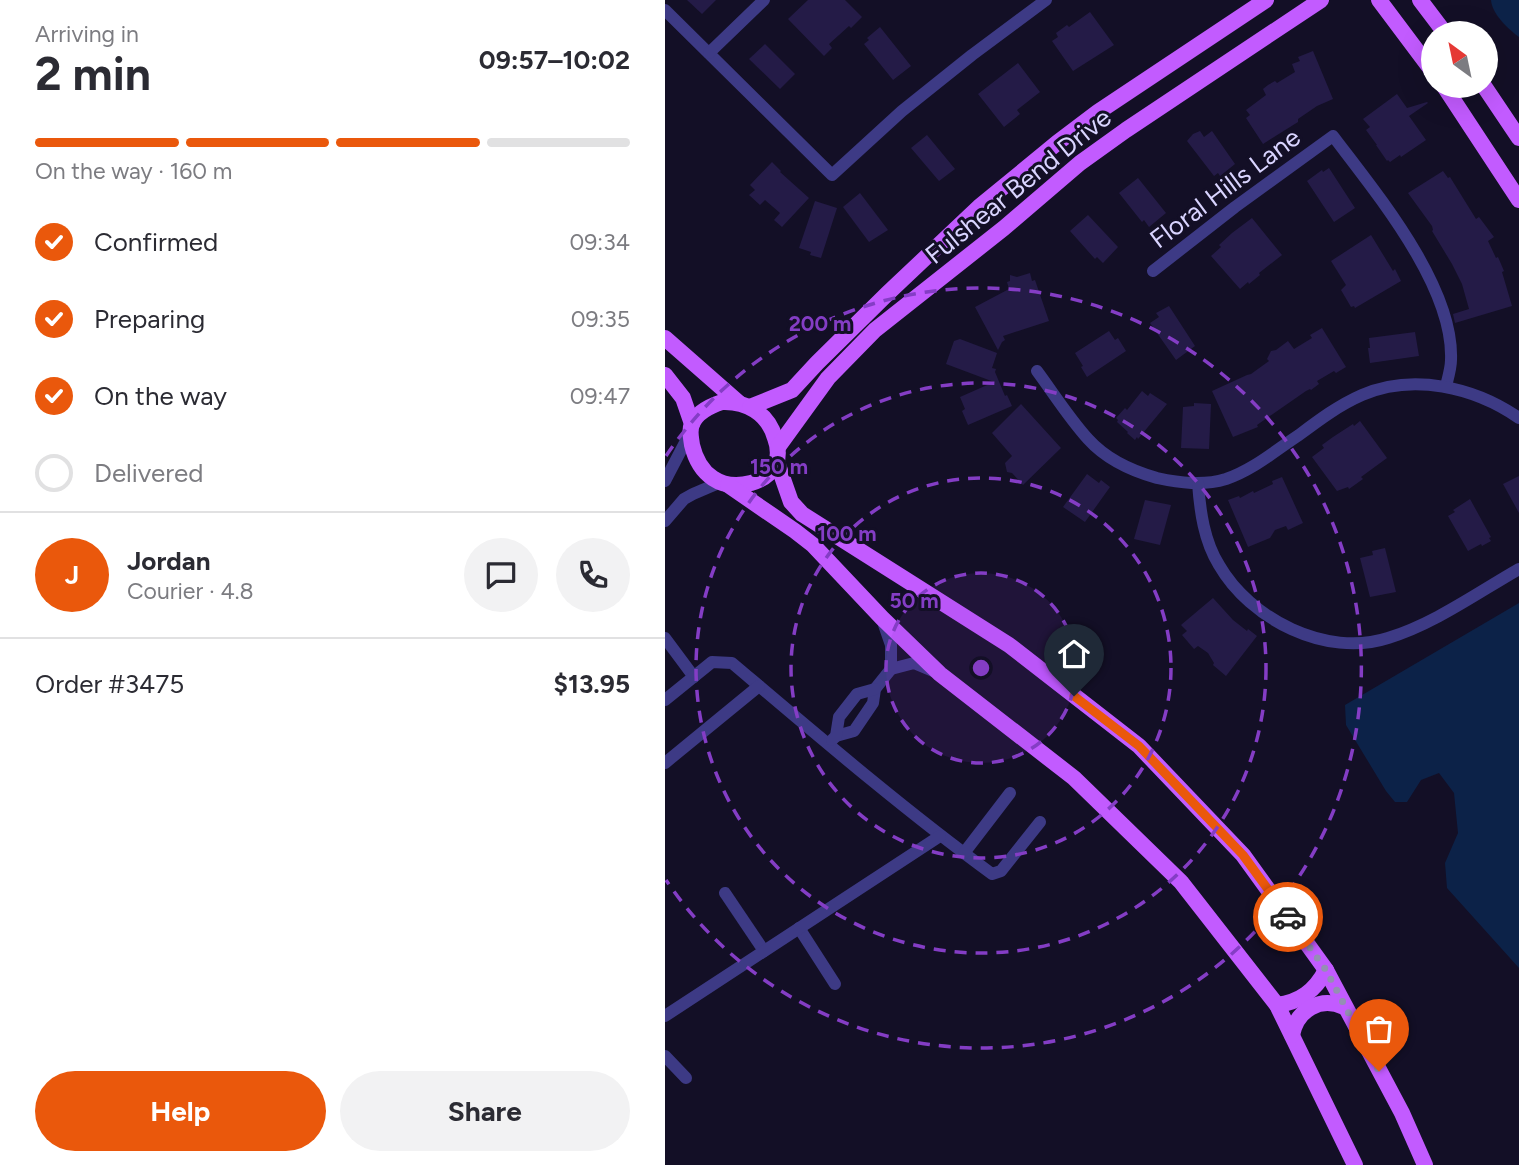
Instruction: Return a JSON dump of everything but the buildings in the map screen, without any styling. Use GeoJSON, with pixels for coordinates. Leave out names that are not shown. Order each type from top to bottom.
{"type":"FeatureCollection","features":[{"type":"Feature","properties":{"kind":"main road","name":"Fulshear Bend Drive"},"geometry":{"type":"LineString","coordinates":[[745,405],[792,390],[887,293],[979,207],[1060,140],[1266,0]]}},
{"type":"Feature","properties":{"kind":"main road","name":"Fulshear Bend Drive"},"geometry":{"type":"LineString","coordinates":[[777,454],[828,378],[875,330],[1004,228],[1080,163],[1321,0]]}},
{"type":"Feature","properties":{"kind":"main road"},"geometry":{"type":"LineString","coordinates":[[1379,0],[1421,56]]}},
{"type":"Feature","properties":{"kind":"main road"},"geometry":{"type":"LineString","coordinates":[[1420,0],[1436,21]]}},
{"type":"Feature","properties":{"kind":"main road"},"geometry":{"type":"LineString","coordinates":[[1452,98],[1519,200]]}},
{"type":"Feature","properties":{"kind":"main road"},"geometry":{"type":"LineString","coordinates":[[1491,98],[1519,138]]}},
{"type":"Feature","properties":{"kind":"main road"},"geometry":{"type":"LineString","coordinates":[[1060,140],[1080,163]]}},
{"type":"Feature","properties":{"kind":"main road"},"geometry":{"type":"LineString","coordinates":[[665,338],[763,417],[772,428],[791,502],[803,514],[1009,645],[1139,746],[1243,855],[1326,970],[1402,1114],[1425,1165]]}},
{"type":"Feature","properties":{"kind":"main road"},"geometry":{"type":"LineString","coordinates":[[665,375],[684,398],[694,452],[702,470],[813,545],[940,674],[1074,778],[1181,882],[1277,1005],[1355,1165]]}},
{"type":"Feature","properties":{"kind":"main road"},"geometry":{"type":"LineString","coordinates":[[691,429],[699,415],[714,404],[722,402],[745,405]]}},
{"type":"Feature","properties":{"kind":"main road"},"geometry":{"type":"LineString","coordinates":[[724,484],[750,484],[762,479],[770,473],[777,454]]}},
{"type":"Feature","properties":{"kind":"main road"},"geometry":{"type":"LineString","coordinates":[[1277,1005],[1287,1004],[1304,996],[1317,985],[1326,970]]}},
{"type":"Feature","properties":{"kind":"main road"},"geometry":{"type":"LineString","coordinates":[[1292,1035],[1300,1015],[1312,1006],[1332,1003],[1345,1007]]}},
{"type":"Feature","properties":{"kind":"street"},"geometry":{"type":"LineString","coordinates":[[709,53],[764,0]]}},
{"type":"Feature","properties":{"kind":"street"},"geometry":{"type":"LineString","coordinates":[[665,10],[832,175],[902,111],[1046,0]]}},
{"type":"Feature","properties":{"kind":"street","name":"Floral Hills Lane"},"geometry":{"type":"LineString","coordinates":[[1153,271],[1333,136],[1392,215],[1433,285],[1442,305],[1449,335],[1451,360],[1446,386]]}},
{"type":"Feature","properties":{"kind":"street"},"geometry":{"type":"LineString","coordinates":[[1037,371],[1090,441],[1115,461],[1145,474],[1172,481],[1198,483],[1225,479],[1251,467],[1335,410],[1364,394],[1395,385],[1446,386],[1481,398],[1514,414],[1519,401]]}},
{"type":"Feature","properties":{"kind":"street"},"geometry":{"type":"LineString","coordinates":[[665,481],[691,429]]}},
{"type":"Feature","properties":{"kind":"street"},"geometry":{"type":"LineString","coordinates":[[1198,483],[1201,514],[1208,538],[1218,564],[1235,588],[1256,607],[1285,626],[1318,639],[1348,644],[1385,639],[1419,627],[1519,569]]}},
{"type":"Feature","properties":{"kind":"street"},"geometry":{"type":"LineString","coordinates":[[665,521],[684,499],[724,484]]}},
{"type":"Feature","properties":{"kind":"street"},"geometry":{"type":"LineString","coordinates":[[882,618],[891,645],[891,669]]}},
{"type":"Feature","properties":{"kind":"street"},"geometry":{"type":"LineString","coordinates":[[665,638],[694,677]]}},
{"type":"Feature","properties":{"kind":"street"},"geometry":{"type":"LineString","coordinates":[[665,700],[712,662],[732,663],[832,740],[940,836],[992,874],[1001,871],[1040,822]]}},
{"type":"Feature","properties":{"kind":"street"},"geometry":{"type":"LineString","coordinates":[[832,740],[854,731],[873,703],[875,689],[891,669],[914,663],[940,674]]}},
{"type":"Feature","properties":{"kind":"street"},"geometry":{"type":"LineString","coordinates":[[665,763],[759,686]]}},
{"type":"Feature","properties":{"kind":"street"},"geometry":{"type":"LineString","coordinates":[[832,740],[839,717],[857,694],[875,689]]}},
{"type":"Feature","properties":{"kind":"street"},"geometry":{"type":"LineString","coordinates":[[964,853],[1010,793]]}},
{"type":"Feature","properties":{"kind":"street"},"geometry":{"type":"LineString","coordinates":[[665,1016],[940,836]]}},
{"type":"Feature","properties":{"kind":"street"},"geometry":{"type":"LineString","coordinates":[[725,892],[764,951]]}},
{"type":"Feature","properties":{"kind":"street"},"geometry":{"type":"LineString","coordinates":[[799,928],[835,984]]}},
{"type":"Feature","properties":{"kind":"street"},"geometry":{"type":"LineString","coordinates":[[665,1056],[686,1078]]}},
{"type":"Feature","properties":{"kind":"water"},"geometry":{"type":"Polygon","coordinates":[[[1491,0],[1519,0],[1519,37],[1497,16],[1491,0]]]}},
{"type":"Feature","properties":{"kind":"water"},"geometry":{"type":"Polygon","coordinates":[[[1519,603],[1519,968],[1447,888],[1445,863],[1458,833],[1454,793],[1439,773],[1421,780],[1407,802],[1395,802],[1346,725],[1345,705],[1519,603]]]}},
{"type":"Feature","properties":{"kind":"way so far"},"geometry":{"type":"LineString","coordinates":[[1288,917],[1326,970],[1379,1071]]}},
{"type":"Feature","properties":{"kind":"route"},"geometry":{"type":"LineString","coordinates":[[1074,696],[1139,746],[1243,855],[1288,917]]}}]}
